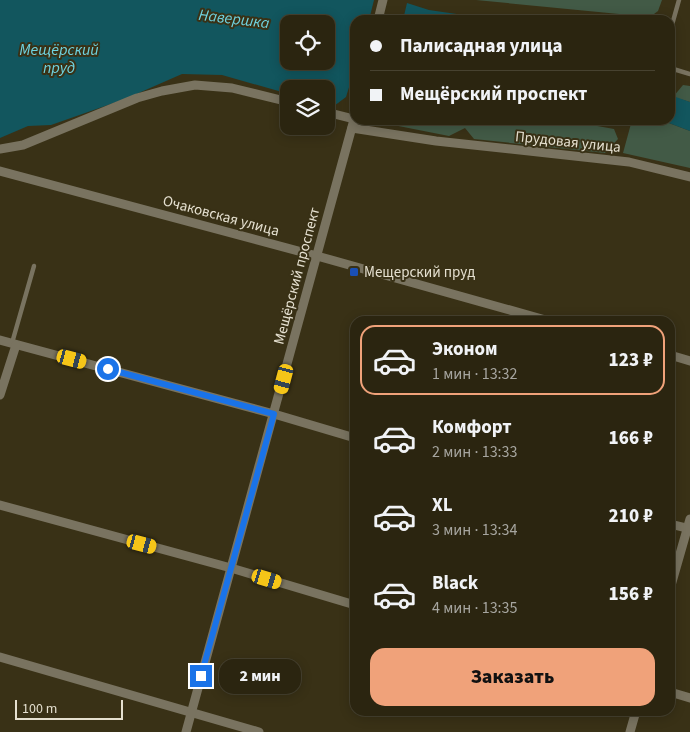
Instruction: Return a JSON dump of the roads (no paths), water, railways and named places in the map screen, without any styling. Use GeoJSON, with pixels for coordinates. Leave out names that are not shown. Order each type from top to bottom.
{"type":"FeatureCollection","features":[{"type":"Feature","properties":{"kind":"street"},"geometry":{"type":"LineString","coordinates":[[379,15],[383,0]]}},
{"type":"Feature","properties":{"kind":"street"},"geometry":{"type":"LineString","coordinates":[[0,149],[23,145],[137,98],[162,90],[196,85],[232,88],[280,100]]}},
{"type":"Feature","properties":{"kind":"street","name":"Прудовая улица"},"geometry":{"type":"LineString","coordinates":[[335,115],[350,120]]}},
{"type":"Feature","properties":{"kind":"street","name":"Мещёрский проспект"},"geometry":{"type":"LineString","coordinates":[[186,732],[353,125]]}},
{"type":"Feature","properties":{"kind":"street","name":"Прудовая улица"},"geometry":{"type":"LineString","coordinates":[[371,125],[436,140],[629,162],[690,177]]}},
{"type":"Feature","properties":{"kind":"street","name":"Очаковская улица"},"geometry":{"type":"LineString","coordinates":[[0,171],[531,316]]}},
{"type":"Feature","properties":{"kind":"street"},"geometry":{"type":"LineString","coordinates":[[0,340],[274,414],[350,437]]}},
{"type":"Feature","properties":{"kind":"street"},"geometry":{"type":"LineString","coordinates":[[0,395],[14,344]]}},
{"type":"Feature","properties":{"kind":"street"},"geometry":{"type":"LineString","coordinates":[[675,356],[690,361]]}},
{"type":"Feature","properties":{"kind":"street"},"geometry":{"type":"LineString","coordinates":[[0,504],[232,568],[350,603]]}},
{"type":"Feature","properties":{"kind":"street"},"geometry":{"type":"LineString","coordinates":[[675,524],[689,525],[675,572]]}},
{"type":"Feature","properties":{"kind":"street"},"geometry":{"type":"LineString","coordinates":[[0,657],[259,732]]}},
{"type":"Feature","properties":{"kind":"street"},"geometry":{"type":"LineString","coordinates":[[675,694],[690,698]]}},
{"type":"Feature","properties":{"kind":"street"},"geometry":{"type":"LineString","coordinates":[[630,732],[635,716]]}},
{"type":"Feature","properties":{"kind":"lane"},"geometry":{"type":"LineString","coordinates":[[674,15],[678,0]]}},
{"type":"Feature","properties":{"kind":"lane"},"geometry":{"type":"LineString","coordinates":[[675,70],[690,74]]}},
{"type":"Feature","properties":{"kind":"lane"},"geometry":{"type":"LineString","coordinates":[[14,344],[34,266]]}},
{"type":"Feature","properties":{"kind":"water","name":"Мещёрский пруд"},"geometry":{"type":"Polygon","coordinates":[[[0,0],[374,0],[370,15],[350,15],[350,84],[346,97],[335,105],[335,80],[280,80],[280,91],[222,75],[182,74],[125,99],[51,125],[28,126],[0,138],[0,0]]]}},
{"type":"Feature","properties":{"kind":"water"},"geometry":{"type":"Polygon","coordinates":[[[407,3],[429,10],[464,15],[404,15],[407,3]]]}},
{"type":"Feature","properties":{"kind":"water"},"geometry":{"type":"Polygon","coordinates":[[[675,97],[690,102],[690,131],[674,125],[675,97]]]}},
{"type":"Feature","properties":{"kind":"place","name":"Мещерский пруд"},"geometry":{"type":"Point","coordinates":[354,272]}},
{"type":"Feature","properties":{"kind":"water label","name":"Навершка"},"geometry":{"type":"Point","coordinates":[234,19]}}]}
